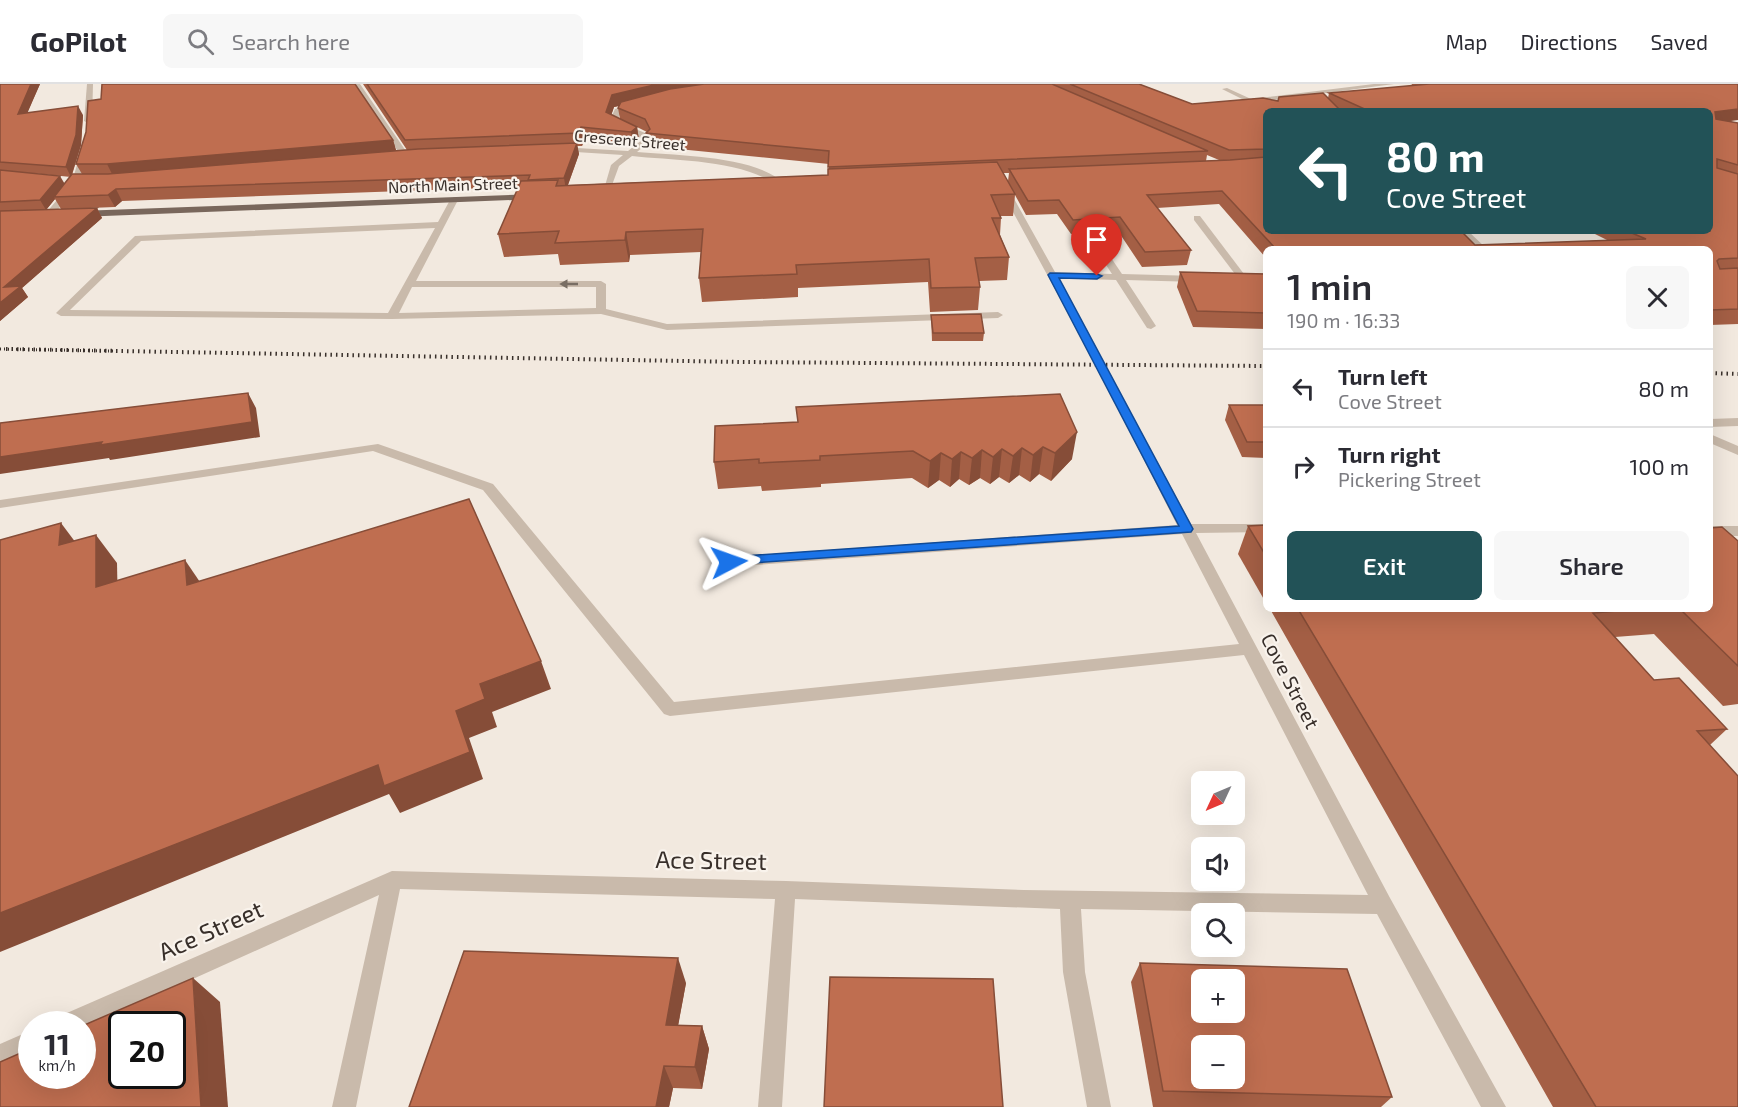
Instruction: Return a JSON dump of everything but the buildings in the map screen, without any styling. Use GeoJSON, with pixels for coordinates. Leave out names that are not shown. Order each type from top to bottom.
{"type":"FeatureCollection","features":[{"type":"Feature","properties":{"kind":"main road"},"geometry":{"type":"LineString","coordinates":[[999,178],[1011,178]]}},
{"type":"Feature","properties":{"kind":"main road"},"geometry":{"type":"LineString","coordinates":[[772,188],[795,187]]}},
{"type":"Feature","properties":{"kind":"main road"},"geometry":{"type":"LineString","coordinates":[[594,195],[616,194]]}},
{"type":"Feature","properties":{"kind":"main road","name":"North Main Street"},"geometry":{"type":"LineString","coordinates":[[44,215],[549,196]]}},
{"type":"Feature","properties":{"kind":"street"},"geometry":{"type":"LineString","coordinates":[[87,135],[90,84]]}},
{"type":"Feature","properties":{"kind":"street"},"geometry":{"type":"LineString","coordinates":[[357,84],[410,157],[396,158]]}},
{"type":"Feature","properties":{"kind":"street"},"geometry":{"type":"LineString","coordinates":[[1250,101],[1391,84]]}},
{"type":"Feature","properties":{"kind":"street"},"geometry":{"type":"LineString","coordinates":[[1225,89],[1265,108]]}},
{"type":"Feature","properties":{"kind":"street"},"geometry":{"type":"LineString","coordinates":[[605,194],[615,165],[627,153],[646,141],[642,135],[614,122],[618,111],[641,104]]}},
{"type":"Feature","properties":{"kind":"street"},"geometry":{"type":"LineString","coordinates":[[44,215],[81,182],[87,145]]}},
{"type":"Feature","properties":{"kind":"street","name":"Crescent Street"},"geometry":{"type":"LineString","coordinates":[[550,149],[627,153],[746,166],[774,178],[784,187]]}},
{"type":"Feature","properties":{"kind":"street","name":"Cove Street"},"geometry":{"type":"LineString","coordinates":[[999,178],[1053,275],[1383,905],[1494,1107]]}},
{"type":"Feature","properties":{"kind":"street"},"geometry":{"type":"LineString","coordinates":[[66,181],[81,182]]}},
{"type":"Feature","properties":{"kind":"street"},"geometry":{"type":"LineString","coordinates":[[392,316],[454,200]]}},
{"type":"Feature","properties":{"kind":"street"},"geometry":{"type":"LineString","coordinates":[[1197,218],[1250,280],[1233,280]]}},
{"type":"Feature","properties":{"kind":"street"},"geometry":{"type":"LineString","coordinates":[[440,225],[138,238],[61,313],[392,316],[601,311],[667,327],[998,315]]}},
{"type":"Feature","properties":{"kind":"street"},"geometry":{"type":"LineString","coordinates":[[1466,234],[1479,246]]}},
{"type":"Feature","properties":{"kind":"street"},"geometry":{"type":"LineString","coordinates":[[1094,239],[1151,326]]}},
{"type":"Feature","properties":{"kind":"street"},"geometry":{"type":"LineString","coordinates":[[1053,275],[1210,279]]}},
{"type":"Feature","properties":{"kind":"street"},"geometry":{"type":"LineString","coordinates":[[409,284],[601,284],[601,311]]}},
{"type":"Feature","properties":{"kind":"street"},"geometry":{"type":"LineString","coordinates":[[1713,423],[1738,422]]}},
{"type":"Feature","properties":{"kind":"street"},"geometry":{"type":"LineString","coordinates":[[1713,440],[1738,452]]}},
{"type":"Feature","properties":{"kind":"street"},"geometry":{"type":"LineString","coordinates":[[0,504],[374,447],[488,488],[670,709],[1250,650]]}},
{"type":"Feature","properties":{"kind":"street"},"geometry":{"type":"LineString","coordinates":[[729,562],[1187,529],[1263,528]]}},
{"type":"Feature","properties":{"kind":"street"},"geometry":{"type":"LineString","coordinates":[[1713,531],[1738,531]]}},
{"type":"Feature","properties":{"kind":"street"},"geometry":{"type":"LineString","coordinates":[[345,1107],[392,880]]}},
{"type":"Feature","properties":{"kind":"street","name":"Ace Street"},"geometry":{"type":"LineString","coordinates":[[96,1012],[392,880],[1070,900],[1383,905]]}},
{"type":"Feature","properties":{"kind":"street"},"geometry":{"type":"LineString","coordinates":[[770,1107],[786,890]]}},
{"type":"Feature","properties":{"kind":"street"},"geometry":{"type":"LineString","coordinates":[[1070,900],[1074,972],[1099,1107]]}},
{"type":"Feature","properties":{"kind":"street"},"geometry":{"type":"LineString","coordinates":[[0,1055],[18,1047]]}},
{"type":"Feature","properties":{"kind":"railway"},"geometry":{"type":"LineString","coordinates":[[0,349],[114,351]]}},
{"type":"Feature","properties":{"kind":"railway"},"geometry":{"type":"LineString","coordinates":[[6,349],[741,362],[1263,366]]}},
{"type":"Feature","properties":{"kind":"railway"},"geometry":{"type":"LineString","coordinates":[[1713,373],[1738,374]]}},
{"type":"Feature","properties":{"kind":"route"},"geometry":{"type":"LineString","coordinates":[[729,562],[1187,529],[1053,275],[1097,276]]}}]}
